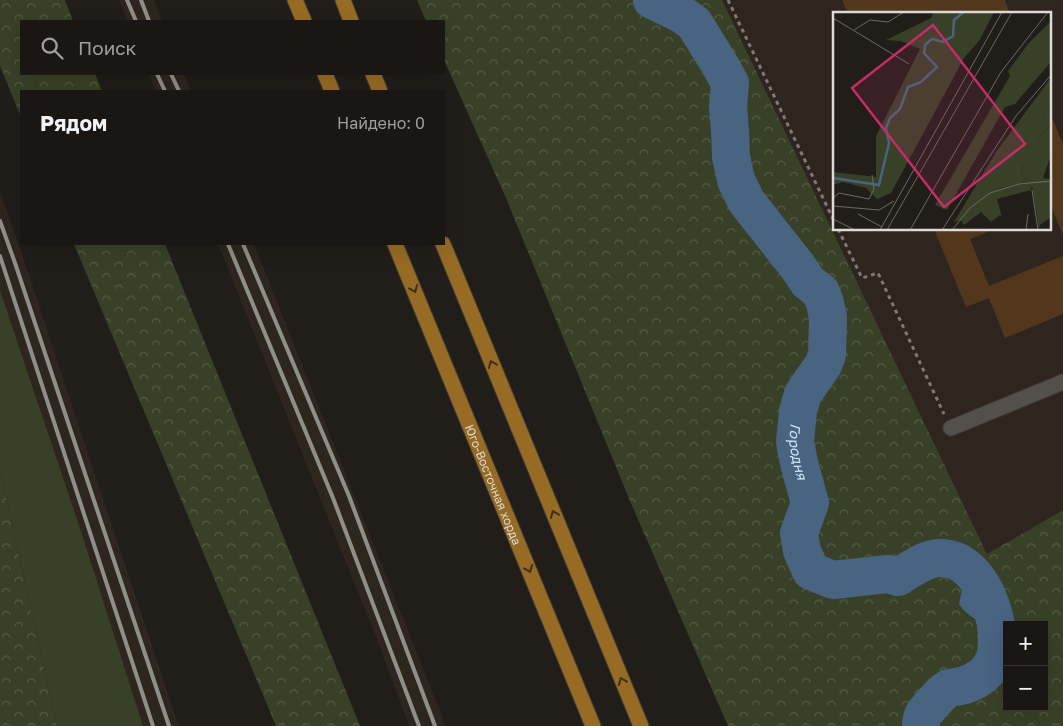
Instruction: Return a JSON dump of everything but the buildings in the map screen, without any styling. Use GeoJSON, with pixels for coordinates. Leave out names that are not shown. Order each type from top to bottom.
{"type":"FeatureCollection","features":[{"type":"Feature","properties":{"kind":"main road"},"geometry":{"type":"LineString","coordinates":[[295,0],[304,20]]}},
{"type":"Feature","properties":{"kind":"main road"},"geometry":{"type":"LineString","coordinates":[[343,0],[352,20]]}},
{"type":"Feature","properties":{"kind":"main road"},"geometry":{"type":"LineString","coordinates":[[325,75],[332,90]]}},
{"type":"Feature","properties":{"kind":"main road"},"geometry":{"type":"LineString","coordinates":[[373,75],[380,90]]}},
{"type":"Feature","properties":{"kind":"main road","name":"Юго-Восточная хорда"},"geometry":{"type":"LineString","coordinates":[[395,245],[594,726]]}},
{"type":"Feature","properties":{"kind":"main road"},"geometry":{"type":"LineString","coordinates":[[443,245],[641,726]]}},
{"type":"Feature","properties":{"kind":"street"},"geometry":{"type":"LineString","coordinates":[[951,428],[1063,382]]}},
{"type":"Feature","properties":{"kind":"path"},"geometry":{"type":"LineString","coordinates":[[728,0],[833,219]]}},
{"type":"Feature","properties":{"kind":"path"},"geometry":{"type":"LineString","coordinates":[[838,230],[862,278],[878,273],[951,428]]}},
{"type":"Feature","properties":{"kind":"shaded area"},"geometry":{"type":"Polygon","coordinates":[[[119,0],[154,0],[162,20],[128,20],[119,0]]]}},
{"type":"Feature","properties":{"kind":"shaded area"},"geometry":{"type":"Polygon","coordinates":[[[722,0],[1063,0],[1063,510],[987,554],[722,0]]]}},
{"type":"Feature","properties":{"kind":"shaded area"},"geometry":{"type":"Polygon","coordinates":[[[149,75],[184,75],[191,90],[156,90],[149,75]]]}},
{"type":"Feature","properties":{"kind":"shaded area"},"geometry":{"type":"Polygon","coordinates":[[[0,192],[179,726],[143,726],[81,531],[0,290],[0,192]]]}},
{"type":"Feature","properties":{"kind":"shaded area"},"geometry":{"type":"Polygon","coordinates":[[[218,245],[254,245],[446,726],[409,726],[378,642],[218,245]]]}},
{"type":"Feature","properties":{"kind":"green space"},"geometry":{"type":"Polygon","coordinates":[[[0,0],[65,0],[73,20],[20,20],[20,75],[95,75],[102,90],[20,90],[20,115],[0,66],[0,0]]]}},
{"type":"Feature","properties":{"kind":"green space"},"geometry":{"type":"Polygon","coordinates":[[[417,0],[722,0],[987,554],[1063,510],[1063,726],[728,726],[630,501],[506,198],[445,62],[445,20],[426,20],[417,0]]]}},
{"type":"Feature","properties":{"kind":"green space"},"geometry":{"type":"Polygon","coordinates":[[[74,245],[165,245],[360,726],[276,726],[74,245]]]}},
{"type":"Feature","properties":{"kind":"green space"},"geometry":{"type":"Polygon","coordinates":[[[0,290],[81,531],[143,726],[57,726],[0,469],[0,290]]]}},
{"type":"Feature","properties":{"kind":"green space"},"geometry":{"type":"Polygon","coordinates":[[[0,469],[57,726],[0,726],[0,469]]]}},
{"type":"Feature","properties":{"kind":"water"},"geometry":{"type":"Polygon","coordinates":[[[981,574],[994,579],[1003,597],[1004,616],[991,625],[973,618],[959,604],[964,579],[981,574]]]}},
{"type":"Feature","properties":{"kind":"waterway","name":"Городня"},"geometry":{"type":"LineString","coordinates":[[652,0],[681,14],[694,23],[720,65],[730,83],[728,106],[731,157],[736,180],[746,201],[808,282],[821,292],[825,303],[828,318],[827,355],[823,365],[803,394],[798,411],[795,442],[810,503],[799,533],[802,551],[811,571],[833,580],[888,574],[898,577],[925,561],[943,558],[955,561],[966,567],[975,576],[993,612],[997,636],[996,653],[993,662],[984,675],[975,681],[966,685],[949,688],[944,692],[924,714],[921,726]]}},
{"type":"Feature","properties":{"kind":"railway"},"geometry":{"type":"LineString","coordinates":[[127,0],[136,20]]}},
{"type":"Feature","properties":{"kind":"railway"},"geometry":{"type":"LineString","coordinates":[[141,0],[149,20]]}},
{"type":"Feature","properties":{"kind":"railway"},"geometry":{"type":"LineString","coordinates":[[157,75],[165,90]]}},
{"type":"Feature","properties":{"kind":"railway"},"geometry":{"type":"LineString","coordinates":[[171,75],[179,90]]}},
{"type":"Feature","properties":{"kind":"railway"},"geometry":{"type":"LineString","coordinates":[[0,221],[169,726]]}},
{"type":"Feature","properties":{"kind":"railway"},"geometry":{"type":"LineString","coordinates":[[228,245],[333,498],[419,726]]}},
{"type":"Feature","properties":{"kind":"railway"},"geometry":{"type":"LineString","coordinates":[[243,245],[349,496],[435,726]]}},
{"type":"Feature","properties":{"kind":"railway"},"geometry":{"type":"LineString","coordinates":[[0,256],[153,726]]}}]}
